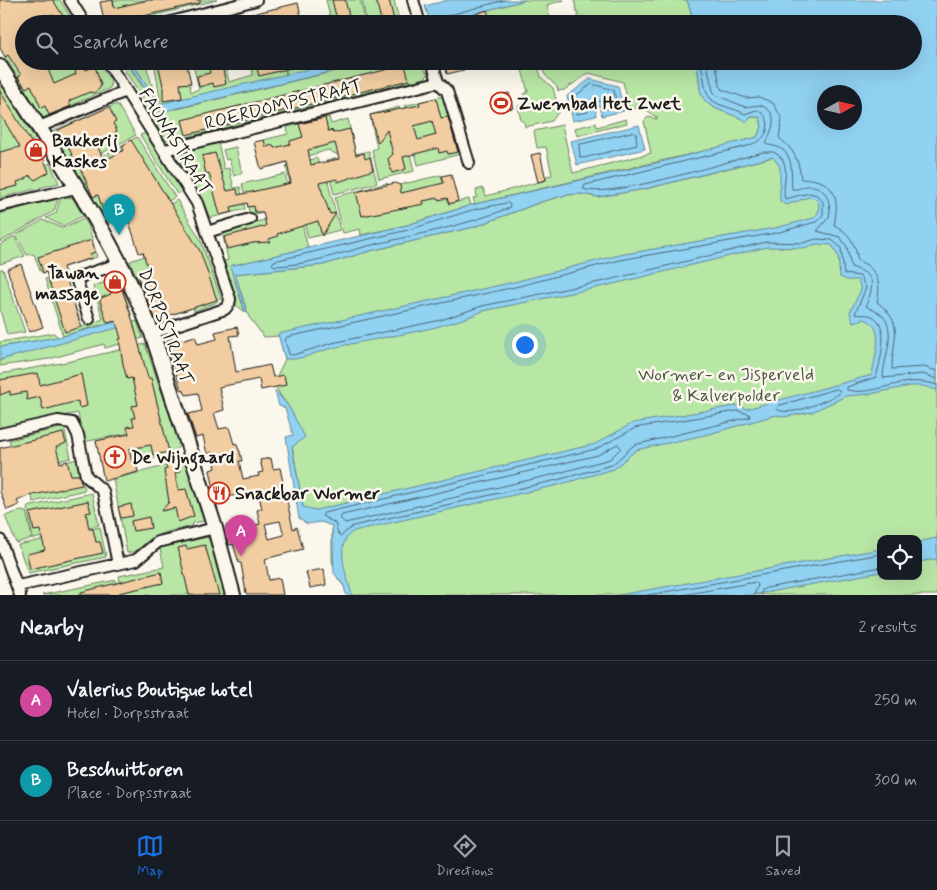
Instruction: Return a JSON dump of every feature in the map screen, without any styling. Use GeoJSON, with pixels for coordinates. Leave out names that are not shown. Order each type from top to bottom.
{"type":"FeatureCollection","features":[{"type":"Feature","properties":{"kind":"street"},"geometry":{"type":"LineString","coordinates":[[70,0],[79,15]]}},
{"type":"Feature","properties":{"kind":"street"},"geometry":{"type":"LineString","coordinates":[[198,15],[256,0]]}},
{"type":"Feature","properties":{"kind":"street"},"geometry":{"type":"LineString","coordinates":[[413,0],[417,15]]}},
{"type":"Feature","properties":{"kind":"street","name":"DORPSSTRAAT"},"geometry":{"type":"LineString","coordinates":[[0,67],[39,127],[121,263],[152,333],[215,528],[234,595]]}},
{"type":"Feature","properties":{"kind":"street","name":"FAUNASTRAAT"},"geometry":{"type":"LineString","coordinates":[[113,70],[197,203],[230,299],[225,309],[152,333]]}},
{"type":"Feature","properties":{"kind":"street"},"geometry":{"type":"LineString","coordinates":[[435,70],[438,82],[447,91],[469,163]]}},
{"type":"Feature","properties":{"kind":"street","name":"ROERDOMPSTRAAT"},"geometry":{"type":"LineString","coordinates":[[165,150],[438,82]]}},
{"type":"Feature","properties":{"kind":"street"},"geometry":{"type":"LineString","coordinates":[[39,127],[126,92]]}},
{"type":"Feature","properties":{"kind":"street"},"geometry":{"type":"LineString","coordinates":[[0,206],[76,188]]}},
{"type":"Feature","properties":{"kind":"street"},"geometry":{"type":"LineString","coordinates":[[207,232],[250,219]]}},
{"type":"Feature","properties":{"kind":"street"},"geometry":{"type":"LineString","coordinates":[[89,319],[76,278],[121,263]]}},
{"type":"Feature","properties":{"kind":"street"},"geometry":{"type":"LineString","coordinates":[[0,434],[58,421],[72,423],[78,435],[86,476],[103,491],[118,564]]}},
{"type":"Feature","properties":{"kind":"street"},"geometry":{"type":"LineString","coordinates":[[0,540],[19,591],[136,560],[158,542],[215,528]]}},
{"type":"Feature","properties":{"kind":"green space"},"geometry":{"type":"Polygon","coordinates":[[[22,0],[60,0],[69,15],[30,15],[22,0]]]}},
{"type":"Feature","properties":{"kind":"green space"},"geometry":{"type":"Polygon","coordinates":[[[113,0],[217,0],[156,15],[117,15],[113,0]]]}},
{"type":"Feature","properties":{"kind":"green space"},"geometry":{"type":"Polygon","coordinates":[[[326,0],[360,0],[364,15],[330,15],[326,0]]]}},
{"type":"Feature","properties":{"kind":"green space"},"geometry":{"type":"Polygon","coordinates":[[[362,0],[394,0],[398,15],[365,15],[362,0]]]}},
{"type":"Feature","properties":{"kind":"green space"},"geometry":{"type":"Polygon","coordinates":[[[525,0],[564,0],[547,5],[549,15],[484,15],[483,11],[525,0]]]}},
{"type":"Feature","properties":{"kind":"green space"},"geometry":{"type":"Polygon","coordinates":[[[574,0],[687,0],[692,15],[578,15],[574,0]]]}},
{"type":"Feature","properties":{"kind":"green space","name":"Wormer- en Jisperveld & Kalverpolder"},"geometry":{"type":"Polygon","coordinates":[[[937,0],[937,595],[351,595],[338,579],[332,561],[332,526],[303,507],[291,440],[301,437],[289,407],[280,395],[274,382],[285,359],[279,336],[264,337],[249,317],[235,274],[323,265],[370,251],[474,227],[541,202],[566,195],[581,194],[598,197],[645,189],[773,157],[782,70],[922,70],[922,15],[937,0]]]}},
{"type":"Feature","properties":{"kind":"green space"},"geometry":{"type":"Polygon","coordinates":[[[15,51],[15,70],[104,70],[111,81],[110,88],[43,118],[5,57],[15,51]]]}},
{"type":"Feature","properties":{"kind":"green space"},"geometry":{"type":"Polygon","coordinates":[[[125,70],[132,70],[154,105],[177,109],[340,70],[425,70],[428,75],[425,78],[180,139],[180,135],[175,136],[176,140],[166,141],[156,125],[156,121],[125,70]]]}},
{"type":"Feature","properties":{"kind":"green space"},"geometry":{"type":"Polygon","coordinates":[[[137,70],[148,70],[156,99],[137,70]]]}},
{"type":"Feature","properties":{"kind":"green space"},"geometry":{"type":"Polygon","coordinates":[[[155,70],[187,70],[191,92],[199,89],[194,70],[226,70],[229,82],[253,75],[252,70],[285,70],[286,75],[161,104],[155,70]]]}},
{"type":"Feature","properties":{"kind":"green space"},"geometry":{"type":"Polygon","coordinates":[[[286,70],[307,70],[287,75],[286,70]]]}},
{"type":"Feature","properties":{"kind":"green space"},"geometry":{"type":"Polygon","coordinates":[[[522,70],[539,70],[541,77],[553,88],[559,111],[552,121],[525,127],[524,121],[521,121],[518,106],[526,104],[524,94],[528,92],[522,70]]]}},
{"type":"Feature","properties":{"kind":"green space"},"geometry":{"type":"Polygon","coordinates":[[[544,70],[697,70],[702,95],[710,105],[747,121],[751,117],[760,117],[762,127],[757,137],[747,141],[475,204],[473,198],[477,197],[476,190],[483,188],[486,196],[546,180],[546,176],[552,175],[546,147],[537,148],[534,131],[562,125],[573,173],[651,153],[644,121],[648,117],[657,119],[657,117],[649,113],[647,106],[636,104],[637,108],[630,110],[623,82],[589,73],[564,90],[558,91],[557,87],[545,75],[544,70]]]}},
{"type":"Feature","properties":{"kind":"green space"},"geometry":{"type":"Polygon","coordinates":[[[0,81],[35,139],[10,154],[0,157],[0,81]]]}},
{"type":"Feature","properties":{"kind":"green space"},"geometry":{"type":"Polygon","coordinates":[[[443,96],[461,154],[418,165],[404,106],[443,96]]]}},
{"type":"Feature","properties":{"kind":"green space"},"geometry":{"type":"Polygon","coordinates":[[[117,104],[136,135],[106,151],[70,165],[52,135],[53,131],[117,104]]]}},
{"type":"Feature","properties":{"kind":"green space"},"geometry":{"type":"Polygon","coordinates":[[[399,107],[414,171],[379,179],[372,150],[377,148],[370,115],[399,107]]]}},
{"type":"Feature","properties":{"kind":"green space"},"geometry":{"type":"Polygon","coordinates":[[[329,117],[331,124],[348,119],[355,151],[338,155],[328,150],[270,167],[263,140],[288,134],[287,127],[329,117]]]}},
{"type":"Feature","properties":{"kind":"green space"},"geometry":{"type":"Polygon","coordinates":[[[626,119],[627,123],[577,136],[575,128],[596,123],[597,127],[626,119]]]}},
{"type":"Feature","properties":{"kind":"green space"},"geometry":{"type":"Polygon","coordinates":[[[146,133],[182,191],[177,194],[140,135],[146,133]]]}},
{"type":"Feature","properties":{"kind":"green space"},"geometry":{"type":"Polygon","coordinates":[[[137,137],[175,197],[146,216],[108,153],[137,137]]]}},
{"type":"Feature","properties":{"kind":"green space"},"geometry":{"type":"Polygon","coordinates":[[[218,142],[224,169],[229,168],[234,188],[240,187],[245,209],[210,218],[198,191],[179,161],[182,153],[218,142]]]}},
{"type":"Feature","properties":{"kind":"green space"},"geometry":{"type":"Polygon","coordinates":[[[236,147],[242,173],[234,176],[229,159],[226,160],[223,150],[236,147]]]}},
{"type":"Feature","properties":{"kind":"green space"},"geometry":{"type":"Polygon","coordinates":[[[369,151],[377,183],[334,194],[326,161],[369,151]]]}},
{"type":"Feature","properties":{"kind":"green space"},"geometry":{"type":"Polygon","coordinates":[[[106,154],[139,208],[123,214],[106,224],[71,168],[106,154]]]}},
{"type":"Feature","properties":{"kind":"green space"},"geometry":{"type":"Polygon","coordinates":[[[317,158],[323,179],[327,178],[340,230],[308,238],[299,200],[293,196],[286,166],[317,158]]]}},
{"type":"Feature","properties":{"kind":"green space"},"geometry":{"type":"Polygon","coordinates":[[[0,159],[26,176],[50,163],[59,183],[0,198],[0,159]]]}},
{"type":"Feature","properties":{"kind":"green space"},"geometry":{"type":"Polygon","coordinates":[[[285,174],[293,205],[250,215],[242,184],[285,174]]]}},
{"type":"Feature","properties":{"kind":"green space"},"geometry":{"type":"Polygon","coordinates":[[[441,175],[449,204],[469,199],[471,205],[407,225],[361,235],[360,229],[343,233],[335,197],[387,183],[391,187],[441,175]]]}},
{"type":"Feature","properties":{"kind":"green space"},"geometry":{"type":"Polygon","coordinates":[[[59,196],[54,211],[0,242],[0,214],[59,196]]]}},
{"type":"Feature","properties":{"kind":"green space"},"geometry":{"type":"Polygon","coordinates":[[[61,196],[73,198],[83,216],[63,226],[46,218],[56,213],[61,196]]]}},
{"type":"Feature","properties":{"kind":"green space"},"geometry":{"type":"Polygon","coordinates":[[[177,200],[200,239],[221,298],[215,303],[194,311],[182,278],[180,279],[190,309],[154,320],[130,261],[145,256],[148,218],[177,200]]]}},
{"type":"Feature","properties":{"kind":"green space"},"geometry":{"type":"Polygon","coordinates":[[[298,207],[308,248],[230,266],[245,312],[236,305],[236,297],[224,261],[228,260],[222,231],[264,220],[267,215],[298,207]]]}},
{"type":"Feature","properties":{"kind":"green space"},"geometry":{"type":"Polygon","coordinates":[[[84,218],[89,227],[97,257],[43,273],[40,271],[34,254],[27,255],[16,235],[43,220],[63,228],[84,218]]]}},
{"type":"Feature","properties":{"kind":"green space"},"geometry":{"type":"Polygon","coordinates":[[[14,236],[25,256],[0,264],[0,245],[14,236]]]}},
{"type":"Feature","properties":{"kind":"green space"},"geometry":{"type":"Polygon","coordinates":[[[0,269],[3,269],[25,332],[7,335],[0,310],[0,269]]]}},
{"type":"Feature","properties":{"kind":"green space"},"geometry":{"type":"Polygon","coordinates":[[[64,273],[82,327],[103,319],[93,286],[119,278],[132,317],[107,326],[100,325],[63,336],[45,279],[64,273]]]}},
{"type":"Feature","properties":{"kind":"green space"},"geometry":{"type":"Polygon","coordinates":[[[137,321],[143,338],[105,348],[104,344],[49,359],[0,366],[0,360],[137,321]]]}},
{"type":"Feature","properties":{"kind":"green space"},"geometry":{"type":"Polygon","coordinates":[[[54,333],[58,337],[0,347],[0,342],[54,333]]]}},
{"type":"Feature","properties":{"kind":"green space"},"geometry":{"type":"Polygon","coordinates":[[[145,344],[180,445],[172,454],[133,463],[129,444],[130,433],[83,442],[78,413],[0,429],[0,374],[67,362],[145,344]]]}},
{"type":"Feature","properties":{"kind":"green space"},"geometry":{"type":"Polygon","coordinates":[[[64,427],[71,458],[21,469],[9,440],[64,427]]]}},
{"type":"Feature","properties":{"kind":"green space"},"geometry":{"type":"Polygon","coordinates":[[[78,459],[85,490],[33,502],[27,470],[78,459]]]}},
{"type":"Feature","properties":{"kind":"green space"},"geometry":{"type":"Polygon","coordinates":[[[185,461],[204,521],[160,534],[150,539],[137,550],[127,553],[113,479],[185,461]]]}},
{"type":"Feature","properties":{"kind":"green space"},"geometry":{"type":"Polygon","coordinates":[[[92,493],[99,525],[33,539],[27,507],[92,493]]]}},
{"type":"Feature","properties":{"kind":"green space"},"geometry":{"type":"Polygon","coordinates":[[[20,511],[26,512],[32,538],[16,543],[5,516],[20,511]]]}},
{"type":"Feature","properties":{"kind":"green space"},"geometry":{"type":"Polygon","coordinates":[[[100,527],[106,557],[28,573],[18,545],[100,527]]]}},
{"type":"Feature","properties":{"kind":"green space"},"geometry":{"type":"Polygon","coordinates":[[[207,537],[211,543],[225,595],[122,595],[119,576],[164,567],[160,548],[207,537]]]}},
{"type":"Feature","properties":{"kind":"green space"},"geometry":{"type":"Polygon","coordinates":[[[116,580],[120,595],[42,595],[116,580]]]}},
{"type":"Feature","properties":{"kind":"water"},"geometry":{"type":"Polygon","coordinates":[[[448,0],[525,0],[470,15],[428,15],[425,6],[448,0]]]}},
{"type":"Feature","properties":{"kind":"water"},"geometry":{"type":"Polygon","coordinates":[[[687,0],[937,0],[937,390],[923,386],[910,386],[870,394],[846,396],[812,412],[784,417],[777,415],[709,434],[636,450],[614,469],[558,485],[354,531],[347,536],[343,552],[343,561],[352,595],[346,595],[344,586],[334,573],[332,526],[321,522],[307,524],[299,518],[286,437],[293,435],[285,408],[279,406],[275,390],[289,407],[305,437],[292,447],[303,507],[316,510],[595,444],[633,423],[740,405],[746,409],[872,375],[877,343],[875,328],[864,319],[853,322],[850,312],[861,290],[858,280],[847,280],[840,277],[838,256],[832,245],[817,244],[804,248],[767,247],[605,286],[483,311],[428,329],[327,349],[297,359],[285,359],[278,334],[514,282],[619,255],[775,228],[814,218],[818,213],[819,204],[816,199],[809,197],[786,205],[780,201],[780,167],[773,157],[645,189],[598,197],[581,194],[566,195],[541,202],[474,227],[370,251],[323,265],[235,274],[247,312],[245,312],[230,266],[407,225],[471,205],[665,161],[757,137],[762,127],[760,117],[751,117],[747,122],[710,105],[705,101],[701,92],[697,70],[922,70],[922,15],[692,15],[687,0]]]}},
{"type":"Feature","properties":{"kind":"water"},"geometry":{"type":"Polygon","coordinates":[[[132,70],[137,70],[159,104],[304,70],[339,70],[161,112],[132,70]]]}},
{"type":"Feature","properties":{"kind":"water"},"geometry":{"type":"Polygon","coordinates":[[[590,79],[618,86],[624,111],[602,116],[600,106],[595,105],[596,116],[573,121],[567,96],[590,79]]]}},
{"type":"Feature","properties":{"kind":"water"},"geometry":{"type":"Polygon","coordinates":[[[639,125],[645,149],[577,165],[571,141],[639,125]]]}},
{"type":"Feature","properties":{"kind":"water"},"geometry":{"type":"Polygon","coordinates":[[[127,319],[128,325],[0,360],[0,347],[63,336],[127,319]]]}},
{"type":"Feature","properties":{"kind":"water"},"geometry":{"type":"Polygon","coordinates":[[[937,538],[937,559],[922,561],[922,541],[937,538]]]}},
{"type":"Feature","properties":{"kind":"water"},"geometry":{"type":"Polygon","coordinates":[[[877,550],[877,573],[752,595],[619,595],[877,550]]]}},
{"type":"Feature","properties":{"kind":"building"},"geometry":{"type":"Polygon","coordinates":[[[0,0],[53,0],[62,15],[15,15],[15,66],[8,55],[5,57],[0,48],[0,0]]]}},
{"type":"Feature","properties":{"kind":"building"},"geometry":{"type":"Polygon","coordinates":[[[113,0],[114,8],[148,0],[200,0],[200,3],[148,15],[103,15],[100,2],[113,0]]]}},
{"type":"Feature","properties":{"kind":"building"},"geometry":{"type":"Polygon","coordinates":[[[332,0],[345,0],[349,15],[336,15],[332,0]]]}},
{"type":"Feature","properties":{"kind":"building"},"geometry":{"type":"Polygon","coordinates":[[[376,0],[389,0],[393,15],[380,15],[376,0]]]}},
{"type":"Feature","properties":{"kind":"building"},"geometry":{"type":"Polygon","coordinates":[[[298,3],[301,15],[248,15],[298,3]]]}},
{"type":"Feature","properties":{"kind":"building"},"geometry":{"type":"Polygon","coordinates":[[[487,10],[488,15],[476,15],[487,10]]]}},
{"type":"Feature","properties":{"kind":"building"},"geometry":{"type":"Polygon","coordinates":[[[18,70],[48,70],[54,84],[76,74],[76,70],[96,70],[101,85],[94,93],[90,92],[69,101],[71,106],[49,115],[45,106],[41,108],[31,85],[26,88],[18,77],[21,75],[18,70]]]}},
{"type":"Feature","properties":{"kind":"building"},"geometry":{"type":"Polygon","coordinates":[[[160,70],[188,70],[191,83],[180,84],[182,98],[163,101],[163,86],[160,70]]]}},
{"type":"Feature","properties":{"kind":"building"},"geometry":{"type":"Polygon","coordinates":[[[210,70],[223,70],[226,84],[214,87],[213,83],[199,87],[197,76],[210,73],[210,70]]]}},
{"type":"Feature","properties":{"kind":"building"},"geometry":{"type":"Polygon","coordinates":[[[257,70],[283,70],[259,76],[257,70]]]}},
{"type":"Feature","properties":{"kind":"building"},"geometry":{"type":"Polygon","coordinates":[[[385,70],[406,70],[409,80],[186,135],[182,120],[385,70]]]}},
{"type":"Feature","properties":{"kind":"building"},"geometry":{"type":"Polygon","coordinates":[[[446,70],[464,70],[447,74],[446,70]]]}},
{"type":"Feature","properties":{"kind":"building"},"geometry":{"type":"Polygon","coordinates":[[[0,91],[34,147],[38,145],[49,172],[35,180],[29,175],[26,179],[17,182],[18,186],[0,190],[0,152],[20,147],[0,114],[0,91]]]}},
{"type":"Feature","properties":{"kind":"building"},"geometry":{"type":"Polygon","coordinates":[[[509,93],[513,108],[502,110],[499,95],[509,93]]]}},
{"type":"Feature","properties":{"kind":"building"},"geometry":{"type":"Polygon","coordinates":[[[436,98],[441,118],[448,117],[458,152],[448,154],[447,151],[439,153],[438,148],[403,157],[406,169],[392,173],[388,159],[393,154],[387,130],[378,143],[370,115],[420,105],[419,102],[436,98]],[[432,121],[414,126],[418,140],[436,135],[432,121]]]}},
{"type":"Feature","properties":{"kind":"building"},"geometry":{"type":"Polygon","coordinates":[[[109,107],[116,122],[113,123],[117,131],[114,133],[116,136],[97,145],[104,161],[124,150],[122,146],[131,140],[200,251],[217,300],[164,317],[164,315],[155,318],[139,281],[139,276],[149,273],[143,252],[139,253],[126,212],[105,216],[98,195],[93,197],[77,161],[75,162],[65,139],[62,140],[58,130],[109,107]]]}},
{"type":"Feature","properties":{"kind":"building"},"geometry":{"type":"Polygon","coordinates":[[[325,118],[328,131],[332,130],[333,133],[350,129],[356,155],[364,153],[365,159],[370,157],[373,170],[338,182],[337,179],[319,183],[330,214],[336,213],[322,236],[318,221],[277,234],[278,236],[269,239],[270,242],[253,243],[227,249],[224,237],[266,226],[263,212],[255,212],[254,206],[248,207],[247,203],[231,207],[232,212],[220,215],[209,173],[206,174],[202,156],[215,153],[227,191],[237,189],[238,195],[291,183],[287,162],[261,169],[254,142],[264,140],[266,147],[273,145],[274,148],[290,144],[290,141],[303,137],[299,124],[325,118]],[[335,143],[308,150],[311,165],[339,159],[335,143]]]}},
{"type":"Feature","properties":{"kind":"building"},"geometry":{"type":"Polygon","coordinates":[[[540,153],[546,180],[538,182],[531,155],[540,153]]]}},
{"type":"Feature","properties":{"kind":"building"},"geometry":{"type":"Polygon","coordinates":[[[451,174],[458,201],[449,204],[447,198],[439,200],[438,198],[423,201],[424,204],[362,216],[356,192],[395,183],[400,185],[401,193],[444,183],[442,176],[451,174]]]}},
{"type":"Feature","properties":{"kind":"building"},"geometry":{"type":"Polygon","coordinates":[[[92,240],[95,252],[90,254],[92,258],[63,267],[81,327],[65,332],[46,272],[43,273],[38,257],[92,240]]]}},
{"type":"Feature","properties":{"kind":"building"},"geometry":{"type":"Polygon","coordinates":[[[21,264],[43,327],[29,332],[7,269],[21,264]]]}},
{"type":"Feature","properties":{"kind":"building"},"geometry":{"type":"Polygon","coordinates":[[[118,278],[131,315],[148,378],[151,378],[169,452],[153,455],[151,445],[129,449],[132,462],[136,463],[138,472],[104,481],[96,441],[129,434],[127,427],[134,426],[132,418],[135,418],[132,406],[138,405],[132,378],[127,379],[123,364],[119,339],[121,339],[116,321],[107,323],[100,301],[101,298],[111,294],[107,282],[118,278]]]}},
{"type":"Feature","properties":{"kind":"building"},"geometry":{"type":"Polygon","coordinates":[[[237,327],[239,335],[230,336],[236,372],[270,365],[273,377],[284,375],[286,385],[261,390],[259,379],[219,387],[224,410],[214,413],[219,429],[229,427],[234,444],[236,443],[240,452],[242,461],[239,461],[243,479],[259,476],[258,473],[263,472],[260,460],[271,458],[273,469],[280,468],[293,529],[297,527],[303,549],[265,559],[269,580],[280,578],[283,595],[248,595],[246,593],[241,563],[239,563],[233,544],[229,545],[226,526],[236,523],[237,529],[260,524],[257,510],[262,509],[258,491],[216,499],[210,470],[216,468],[212,452],[207,454],[203,436],[196,438],[188,414],[202,411],[198,393],[186,395],[183,389],[181,390],[167,340],[178,337],[178,341],[195,336],[198,344],[217,339],[215,332],[237,327]],[[280,521],[265,524],[269,539],[284,535],[280,521]]]}},
{"type":"Feature","properties":{"kind":"building"},"geometry":{"type":"Polygon","coordinates":[[[38,373],[40,385],[81,374],[87,406],[79,408],[78,401],[43,410],[40,397],[27,400],[26,392],[10,395],[10,391],[0,395],[0,380],[38,373]]]}},
{"type":"Feature","properties":{"kind":"building"},"geometry":{"type":"Polygon","coordinates":[[[63,433],[66,443],[56,447],[60,463],[67,461],[71,475],[79,475],[82,485],[28,496],[17,501],[19,505],[7,510],[0,491],[0,448],[63,433]]]}},
{"type":"Feature","properties":{"kind":"building"},"geometry":{"type":"Polygon","coordinates":[[[178,462],[180,472],[175,473],[179,490],[186,489],[194,516],[178,522],[175,508],[161,511],[169,502],[164,470],[167,469],[166,465],[178,462]]]}},
{"type":"Feature","properties":{"kind":"building"},"geometry":{"type":"Polygon","coordinates":[[[88,501],[91,512],[86,513],[89,529],[93,529],[96,542],[100,542],[103,553],[30,569],[27,554],[45,550],[40,530],[34,531],[30,513],[88,501]]]}},
{"type":"Feature","properties":{"kind":"building"},"geometry":{"type":"Polygon","coordinates":[[[131,504],[133,516],[121,518],[118,507],[131,504]]]}},
{"type":"Feature","properties":{"kind":"building"},"geometry":{"type":"Polygon","coordinates":[[[149,517],[151,528],[133,531],[131,521],[149,517]]]}},
{"type":"Feature","properties":{"kind":"building"},"geometry":{"type":"Polygon","coordinates":[[[205,545],[219,595],[189,595],[178,548],[186,546],[187,549],[205,545]]]}},
{"type":"Feature","properties":{"kind":"building"},"geometry":{"type":"Polygon","coordinates":[[[324,569],[326,585],[310,588],[306,572],[324,569]]]}},
{"type":"Feature","properties":{"kind":"building"},"geometry":{"type":"Polygon","coordinates":[[[161,572],[163,583],[119,593],[120,595],[81,595],[81,592],[161,572]]]}},
{"type":"Feature","properties":{"kind":"place","name":"Zwembad Het Zwet"},"geometry":{"type":"Point","coordinates":[501,103]}},
{"type":"Feature","properties":{"kind":"place","name":"Bakkerij Kaskes"},"geometry":{"type":"Point","coordinates":[36,150]}},
{"type":"Feature","properties":{"kind":"place","name":"Beschuittoren"},"geometry":{"type":"Point","coordinates":[119,235]}},
{"type":"Feature","properties":{"kind":"place","name":"Tawan massage"},"geometry":{"type":"Point","coordinates":[115,282]}},
{"type":"Feature","properties":{"kind":"place","name":"De Wijngaard"},"geometry":{"type":"Point","coordinates":[115,457]}},
{"type":"Feature","properties":{"kind":"place","name":"Snackbar Wormer"},"geometry":{"type":"Point","coordinates":[219,493]}},
{"type":"Feature","properties":{"kind":"place","name":"Valerius Boutique hotel"},"geometry":{"type":"Point","coordinates":[241,556]}}]}
